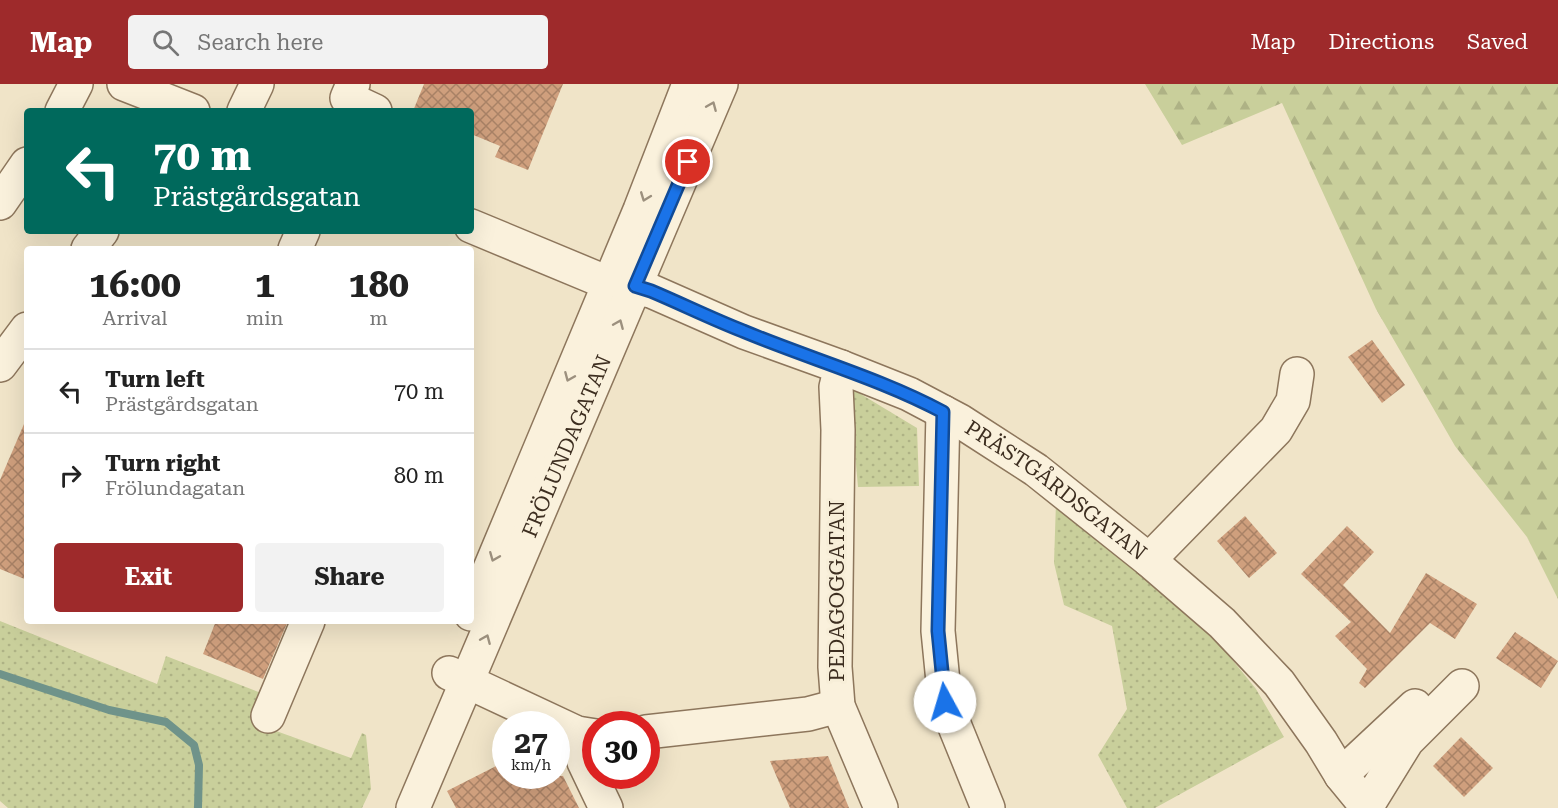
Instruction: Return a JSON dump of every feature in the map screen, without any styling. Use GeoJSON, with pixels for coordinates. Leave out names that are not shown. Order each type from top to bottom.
{"type":"FeatureCollection","features":[{"type":"Feature","properties":{"kind":"street"},"geometry":{"type":"LineString","coordinates":[[64,108],[76,84]]}},
{"type":"Feature","properties":{"kind":"street"},"geometry":{"type":"LineString","coordinates":[[124,84],[184,108]]}},
{"type":"Feature","properties":{"kind":"street"},"geometry":{"type":"LineString","coordinates":[[245,108],[257,84]]}},
{"type":"Feature","properties":{"kind":"street"},"geometry":{"type":"LineString","coordinates":[[353,84],[347,98],[369,108]]}},
{"type":"Feature","properties":{"kind":"street","name":"FRÖLUNDAGATAN"},"geometry":{"type":"LineString","coordinates":[[413,808],[458,677],[622,284],[640,210],[689,84]]}},
{"type":"Feature","properties":{"kind":"street","name":"FRÖLUNDAGATAN"},"geometry":{"type":"LineString","coordinates":[[474,607],[622,284],[721,84]]}},
{"type":"Feature","properties":{"kind":"street"},"geometry":{"type":"LineString","coordinates":[[0,203],[24,168]]}},
{"type":"Feature","properties":{"kind":"street"},"geometry":{"type":"LineString","coordinates":[[90,246],[100,234]]}},
{"type":"Feature","properties":{"kind":"street","name":"PRÄSTGÅRDSGATAN"},"geometry":{"type":"LineString","coordinates":[[472,235],[622,284],[651,291],[744,332],[909,394],[943,412],[1036,470],[1149,560],[1222,623],[1279,683],[1321,742],[1341,775],[1368,807]]}},
{"type":"Feature","properties":{"kind":"street"},"geometry":{"type":"LineString","coordinates":[[0,365],[24,333]]}},
{"type":"Feature","properties":{"kind":"street","name":"PEDAGOGGATAN"},"geometry":{"type":"LineString","coordinates":[[841,367],[836,387],[838,450],[835,668],[838,706],[864,763],[881,808]]}},
{"type":"Feature","properties":{"kind":"street"},"geometry":{"type":"LineString","coordinates":[[1149,560],[1276,430],[1293,401],[1297,374]]}},
{"type":"Feature","properties":{"kind":"street"},"geometry":{"type":"LineString","coordinates":[[943,412],[938,631],[945,702],[988,808]]}},
{"type":"Feature","properties":{"kind":"street"},"geometry":{"type":"LineString","coordinates":[[268,716],[307,624]]}},
{"type":"Feature","properties":{"kind":"street","name":"FRÖLUNDAGATAN"},"geometry":{"type":"LineString","coordinates":[[390,808],[458,677],[467,624]]}},
{"type":"Feature","properties":{"kind":"street"},"geometry":{"type":"LineString","coordinates":[[458,677],[582,733]]}},
{"type":"Feature","properties":{"kind":"street"},"geometry":{"type":"LineString","coordinates":[[1341,775],[1448,688],[1407,741],[1368,807]]}},
{"type":"Feature","properties":{"kind":"street"},"geometry":{"type":"LineString","coordinates":[[660,730],[808,714],[838,706]]}},
{"type":"Feature","properties":{"kind":"street"},"geometry":{"type":"LineString","coordinates":[[597,789],[606,808]]}},
{"type":"Feature","properties":{"kind":"green space"},"geometry":{"type":"Polygon","coordinates":[[[1145,84],[1558,84],[1558,599],[1527,537],[1455,446],[1376,309],[1282,103],[1182,145],[1145,84]]]}},
{"type":"Feature","properties":{"kind":"green space"},"geometry":{"type":"Polygon","coordinates":[[[854,390],[917,428],[919,486],[858,487],[853,431],[854,390]]]}},
{"type":"Feature","properties":{"kind":"green space"},"geometry":{"type":"Polygon","coordinates":[[[1056,502],[1217,641],[1256,689],[1284,737],[1155,808],[1127,808],[1098,755],[1127,709],[1112,626],[1064,605],[1054,563],[1056,502]]]}},
{"type":"Feature","properties":{"kind":"green space"},"geometry":{"type":"Polygon","coordinates":[[[0,621],[157,684],[166,656],[266,695],[254,723],[351,758],[362,733],[366,735],[371,789],[362,808],[8,808],[0,801],[0,621]]]}},
{"type":"Feature","properties":{"kind":"building"},"geometry":{"type":"Polygon","coordinates":[[[424,84],[563,84],[528,170],[495,157],[500,146],[474,135],[474,108],[414,108],[424,84]]]}},
{"type":"Feature","properties":{"kind":"building"},"geometry":{"type":"Polygon","coordinates":[[[1372,340],[1405,385],[1382,403],[1348,357],[1372,340]]]}},
{"type":"Feature","properties":{"kind":"building"},"geometry":{"type":"Polygon","coordinates":[[[24,424],[24,579],[0,569],[0,480],[24,424]]]}},
{"type":"Feature","properties":{"kind":"building"},"geometry":{"type":"Polygon","coordinates":[[[1245,516],[1277,553],[1249,578],[1217,541],[1245,516]]]}},
{"type":"Feature","properties":{"kind":"building"},"geometry":{"type":"Polygon","coordinates":[[[1347,526],[1374,552],[1343,585],[1390,633],[1426,573],[1477,604],[1455,639],[1430,623],[1365,688],[1359,683],[1367,669],[1335,636],[1351,622],[1301,574],[1347,526]]]}},
{"type":"Feature","properties":{"kind":"building"},"geometry":{"type":"Polygon","coordinates":[[[215,624],[287,624],[263,679],[203,654],[215,624]]]}},
{"type":"Feature","properties":{"kind":"building"},"geometry":{"type":"Polygon","coordinates":[[[1515,632],[1558,661],[1541,688],[1496,658],[1515,632]]]}},
{"type":"Feature","properties":{"kind":"building"},"geometry":{"type":"Polygon","coordinates":[[[1461,737],[1493,768],[1464,797],[1433,766],[1461,737]]]}},
{"type":"Feature","properties":{"kind":"building"},"geometry":{"type":"Polygon","coordinates":[[[828,756],[849,808],[790,808],[770,761],[828,756]]]}},
{"type":"Feature","properties":{"kind":"building"},"geometry":{"type":"Polygon","coordinates":[[[492,768],[492,789],[570,789],[579,808],[456,808],[447,791],[492,768]]]}},
{"type":"Feature","properties":{"kind":"waterway"},"geometry":{"type":"LineString","coordinates":[[0,674],[109,710],[166,722],[194,745],[199,765],[198,808]]}},
{"type":"Feature","properties":{"kind":"route"},"geometry":{"type":"LineString","coordinates":[[688,162],[635,286],[744,332],[909,394],[943,412],[938,631],[945,702]]}}]}
